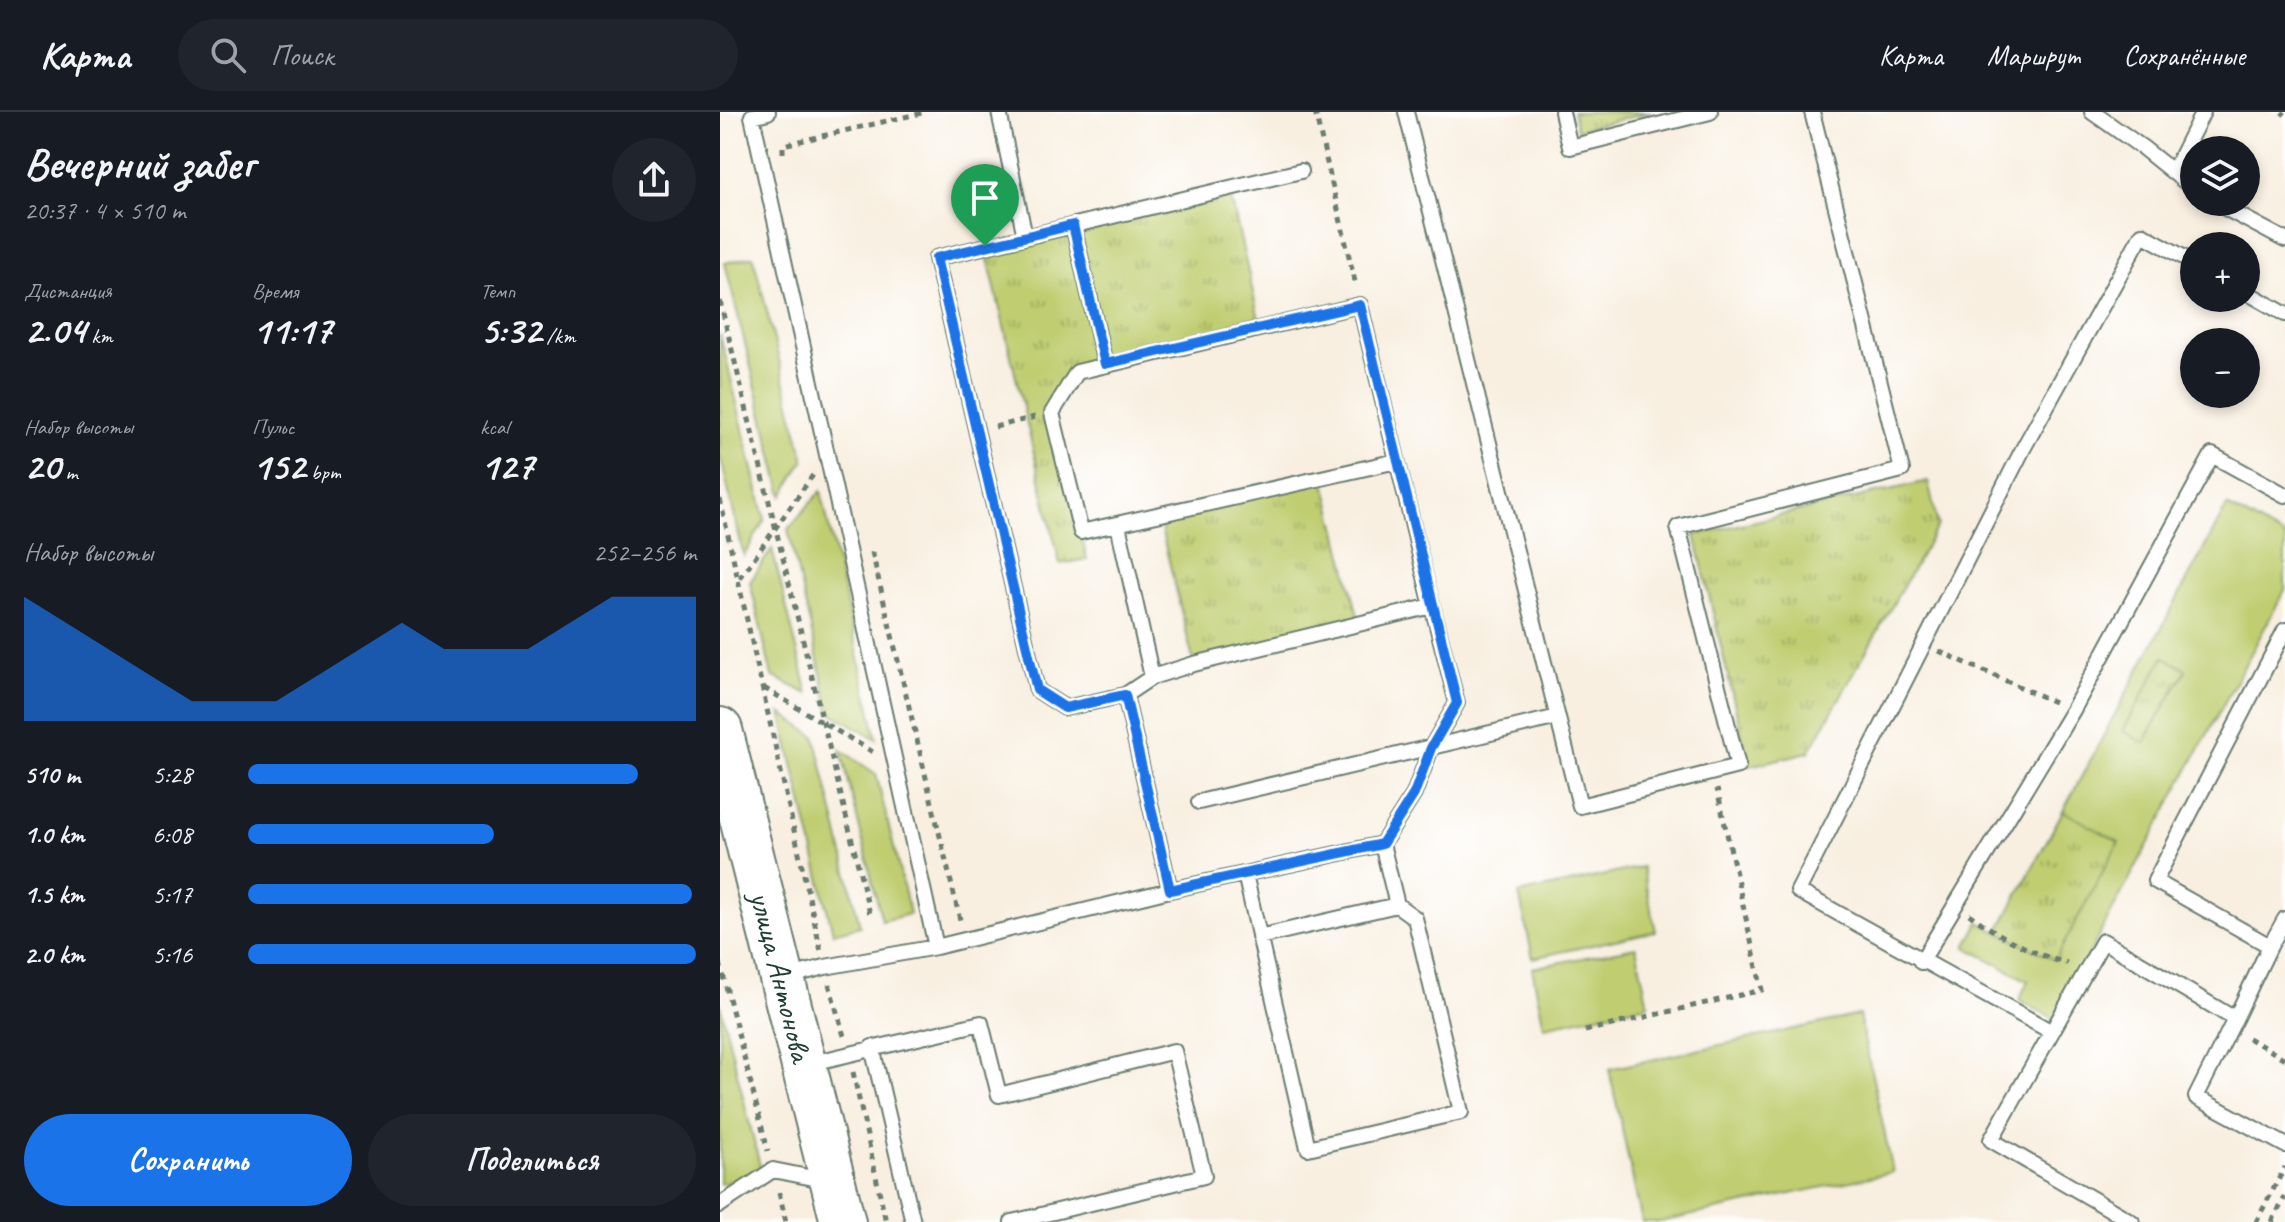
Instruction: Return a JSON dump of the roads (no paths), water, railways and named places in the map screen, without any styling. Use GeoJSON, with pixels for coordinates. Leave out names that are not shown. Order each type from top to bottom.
{"type":"FeatureCollection","features":[{"type":"Feature","properties":{"kind":"main road","name":"улица Антонова"},"geometry":{"type":"LineString","coordinates":[[720,730],[838,1202]]}},
{"type":"Feature","properties":{"kind":"lane"},"geometry":{"type":"LineString","coordinates":[[768,112],[752,116],[936,947]]}},
{"type":"Feature","properties":{"kind":"lane"},"geometry":{"type":"LineString","coordinates":[[999,112],[1025,237]]}},
{"type":"Feature","properties":{"kind":"lane"},"geometry":{"type":"LineString","coordinates":[[1406,112],[1580,806],[1738,766],[1678,527],[1902,470],[1812,112]]}},
{"type":"Feature","properties":{"kind":"lane"},"geometry":{"type":"LineString","coordinates":[[1562,112],[1570,147],[1710,112]]}},
{"type":"Feature","properties":{"kind":"lane"},"geometry":{"type":"LineString","coordinates":[[2092,112],[2180,178]]}},
{"type":"Feature","properties":{"kind":"lane"},"geometry":{"type":"LineString","coordinates":[[2173,172],[2203,112]]}},
{"type":"Feature","properties":{"kind":"lane"},"geometry":{"type":"LineString","coordinates":[[1301,171],[936,258],[1037,690],[1065,708],[1125,695],[1152,677],[1194,664],[1432,606]]}},
{"type":"Feature","properties":{"kind":"lane"},"geometry":{"type":"LineString","coordinates":[[2240,216],[2285,240]]}},
{"type":"Feature","properties":{"kind":"lane"},"geometry":{"type":"LineString","coordinates":[[1073,225],[1105,364]]}},
{"type":"Feature","properties":{"kind":"lane"},"geometry":{"type":"LineString","coordinates":[[2052,1032],[1798,891],[2024,447],[2142,234],[2180,255]]}},
{"type":"Feature","properties":{"kind":"lane"},"geometry":{"type":"LineString","coordinates":[[2260,300],[2285,314]]}},
{"type":"Feature","properties":{"kind":"lane"},"geometry":{"type":"LineString","coordinates":[[782,978],[936,947],[1170,890],[1382,844],[1414,794],[1431,748],[1457,703],[1360,305],[1077,372],[1052,413],[1081,532],[1397,461]]}},
{"type":"Feature","properties":{"kind":"lane"},"geometry":{"type":"LineString","coordinates":[[1921,962],[2073,710],[2212,455],[2285,495]]}},
{"type":"Feature","properties":{"kind":"lane"},"geometry":{"type":"LineString","coordinates":[[1118,525],[1152,677]]}},
{"type":"Feature","properties":{"kind":"lane"},"geometry":{"type":"LineString","coordinates":[[2270,946],[2155,881],[2285,630]]}},
{"type":"Feature","properties":{"kind":"lane"},"geometry":{"type":"LineString","coordinates":[[1125,695],[1170,890]]}},
{"type":"Feature","properties":{"kind":"lane"},"geometry":{"type":"LineString","coordinates":[[1199,802],[1558,717]]}},
{"type":"Feature","properties":{"kind":"lane"},"geometry":{"type":"LineString","coordinates":[[1245,874],[1308,1148],[1461,1112],[1415,918],[1397,905],[1382,844]]}},
{"type":"Feature","properties":{"kind":"lane"},"geometry":{"type":"LineString","coordinates":[[1259,937],[1397,905]]}},
{"type":"Feature","properties":{"kind":"lane"},"geometry":{"type":"LineString","coordinates":[[2285,919],[2196,1097],[2285,1145]]}},
{"type":"Feature","properties":{"kind":"lane"},"geometry":{"type":"LineString","coordinates":[[2132,1222],[1991,1140],[2103,941],[2233,1024]]}},
{"type":"Feature","properties":{"kind":"lane"},"geometry":{"type":"LineString","coordinates":[[804,1065],[981,1023],[999,1095],[1174,1051],[1204,1176],[1012,1222]]}},
{"type":"Feature","properties":{"kind":"lane"},"geometry":{"type":"LineString","coordinates":[[872,1047],[913,1222]]}},
{"type":"Feature","properties":{"kind":"lane"},"geometry":{"type":"LineString","coordinates":[[720,1205],[773,1170],[838,1202]]}}]}
